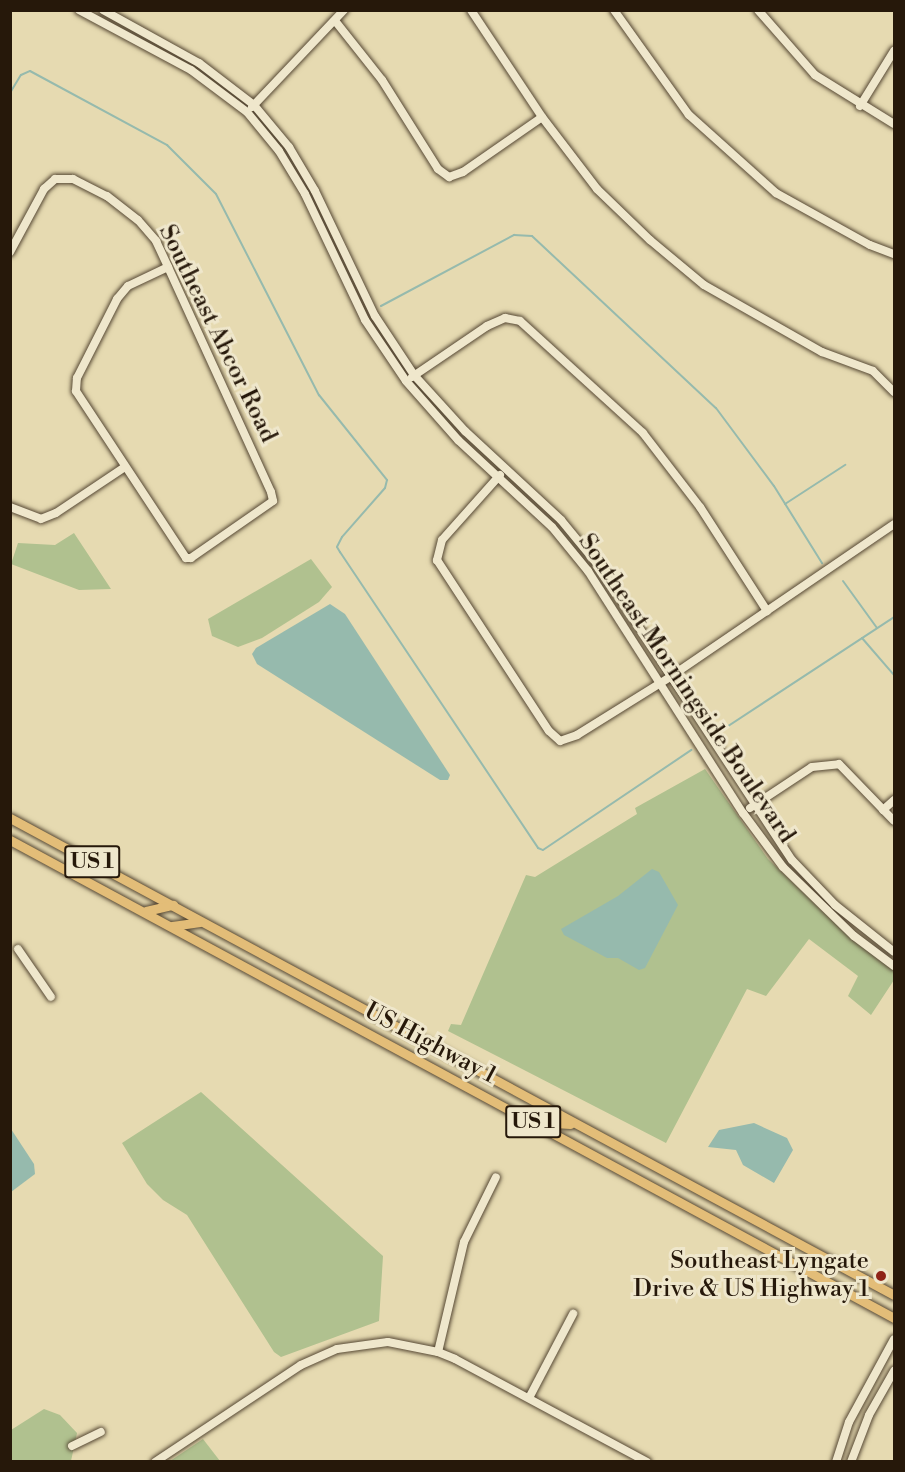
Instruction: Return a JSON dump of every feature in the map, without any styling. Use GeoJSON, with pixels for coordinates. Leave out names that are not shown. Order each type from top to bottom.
{"type":"FeatureCollection","features":[{"type":"Feature","properties":{"kind":"main road","name":"US Highway 1"},"geometry":{"type":"LineString","coordinates":[[10,818],[894,1295]]}},
{"type":"Feature","properties":{"kind":"main road","name":"US Highway 1"},"geometry":{"type":"LineString","coordinates":[[10,840],[894,1318]]}},
{"type":"Feature","properties":{"kind":"main road"},"geometry":{"type":"LineString","coordinates":[[143,911],[172,905]]}},
{"type":"Feature","properties":{"kind":"main road"},"geometry":{"type":"LineString","coordinates":[[172,926],[202,922]]}},
{"type":"Feature","properties":{"kind":"main road"},"geometry":{"type":"LineString","coordinates":[[525,1118],[542,1117],[550,1110]]}},
{"type":"Feature","properties":{"kind":"main road"},"geometry":{"type":"LineString","coordinates":[[544,1128],[554,1123],[576,1124]]}},
{"type":"Feature","properties":{"kind":"street","name":"Southeast Morningside Boulevard"},"geometry":{"type":"LineString","coordinates":[[79,10],[90,13],[191,70],[247,112],[279,151],[305,194],[365,320],[406,381],[433,414],[552,527],[588,571],[743,813],[783,867],[810,896],[854,936],[894,966]]}},
{"type":"Feature","properties":{"kind":"street","name":"Southeast Morningside Boulevard"},"geometry":{"type":"LineString","coordinates":[[104,10],[223,79],[254,105],[289,147],[315,191],[375,316],[414,375],[465,431],[561,520],[598,565],[753,806],[792,860],[818,888],[894,952]]}},
{"type":"Feature","properties":{"kind":"street"},"geometry":{"type":"LineString","coordinates":[[247,112],[336,22],[345,10]]}},
{"type":"Feature","properties":{"kind":"street"},"geometry":{"type":"LineString","coordinates":[[471,10],[542,117],[597,189],[704,285],[822,352],[873,371],[893,387]]}},
{"type":"Feature","properties":{"kind":"street"},"geometry":{"type":"LineString","coordinates":[[614,10],[689,115],[776,193],[870,245],[894,254]]}},
{"type":"Feature","properties":{"kind":"street"},"geometry":{"type":"LineString","coordinates":[[758,10],[815,75],[860,106],[894,124]]}},
{"type":"Feature","properties":{"kind":"street"},"geometry":{"type":"LineString","coordinates":[[336,22],[388,88],[438,169],[449,177],[463,172],[542,117]]}},
{"type":"Feature","properties":{"kind":"street"},"geometry":{"type":"LineString","coordinates":[[142,43],[147,34]]}},
{"type":"Feature","properties":{"kind":"street"},"geometry":{"type":"LineString","coordinates":[[860,106],[894,51]]}},
{"type":"Feature","properties":{"kind":"street","name":"Southeast Abcor Road"},"geometry":{"type":"LineString","coordinates":[[10,252],[44,189],[55,179],[73,179],[107,196],[138,219],[156,241],[273,501],[211,548],[186,558],[125,467]]}},
{"type":"Feature","properties":{"kind":"street"},"geometry":{"type":"LineString","coordinates":[[305,194],[315,191]]}},
{"type":"Feature","properties":{"kind":"street"},"geometry":{"type":"LineString","coordinates":[[10,507],[41,519],[56,513],[125,467],[80,402],[76,391],[77,378],[117,299],[128,286],[168,267]]}},
{"type":"Feature","properties":{"kind":"street"},"geometry":{"type":"LineString","coordinates":[[351,290],[361,285]]}},
{"type":"Feature","properties":{"kind":"street"},"geometry":{"type":"LineString","coordinates":[[406,381],[487,326],[505,318],[520,321],[643,434],[700,507],[767,611]]}},
{"type":"Feature","properties":{"kind":"street"},"geometry":{"type":"LineString","coordinates":[[507,468],[442,540],[437,560],[542,722],[560,741],[577,735],[661,683],[894,524]]}},
{"type":"Feature","properties":{"kind":"street"},"geometry":{"type":"LineString","coordinates":[[743,813],[812,766],[839,764],[894,821]]}},
{"type":"Feature","properties":{"kind":"street"},"geometry":{"type":"LineString","coordinates":[[883,810],[894,800]]}},
{"type":"Feature","properties":{"kind":"street"},"geometry":{"type":"LineString","coordinates":[[810,896],[818,888]]}},
{"type":"Feature","properties":{"kind":"street"},"geometry":{"type":"LineString","coordinates":[[18,949],[51,998]]}},
{"type":"Feature","properties":{"kind":"street"},"geometry":{"type":"LineString","coordinates":[[438,1352],[464,1242],[496,1177]]}},
{"type":"Feature","properties":{"kind":"street"},"geometry":{"type":"LineString","coordinates":[[530,1396],[573,1314]]}},
{"type":"Feature","properties":{"kind":"street"},"geometry":{"type":"LineString","coordinates":[[836,1461],[849,1422],[894,1339]]}},
{"type":"Feature","properties":{"kind":"street"},"geometry":{"type":"LineString","coordinates":[[156,1461],[301,1365],[324,1354],[353,1345],[388,1342],[438,1352],[530,1396],[647,1461]]}},
{"type":"Feature","properties":{"kind":"street"},"geometry":{"type":"LineString","coordinates":[[851,1461],[869,1415],[894,1371]]}},
{"type":"Feature","properties":{"kind":"street"},"geometry":{"type":"LineString","coordinates":[[72,1446],[101,1432]]}},
{"type":"Feature","properties":{"kind":"green space"},"geometry":{"type":"Polygon","coordinates":[[[74,533],[111,589],[79,590],[11,564],[18,543],[55,545],[74,533]]]}},
{"type":"Feature","properties":{"kind":"green space"},"geometry":{"type":"Polygon","coordinates":[[[311,559],[332,587],[319,602],[262,638],[238,647],[212,636],[208,619],[311,559]]]}},
{"type":"Feature","properties":{"kind":"green space"},"geometry":{"type":"Polygon","coordinates":[[[705,769],[768,859],[851,939],[894,971],[894,980],[871,1015],[848,996],[858,976],[809,939],[766,996],[747,989],[666,1143],[448,1031],[451,1024],[461,1025],[526,875],[535,877],[637,814],[635,808],[705,769]]]}},
{"type":"Feature","properties":{"kind":"green space"},"geometry":{"type":"Polygon","coordinates":[[[201,1092],[383,1256],[379,1321],[281,1357],[274,1352],[187,1215],[163,1200],[147,1184],[122,1143],[201,1092]]]}},
{"type":"Feature","properties":{"kind":"green space"},"geometry":{"type":"Polygon","coordinates":[[[44,1409],[60,1415],[77,1433],[71,1461],[11,1462],[11,1430],[44,1409]]]}},
{"type":"Feature","properties":{"kind":"green space"},"geometry":{"type":"Polygon","coordinates":[[[203,1439],[220,1461],[170,1461],[203,1439]]]}},
{"type":"Feature","properties":{"kind":"water"},"geometry":{"type":"Polygon","coordinates":[[[330,604],[345,614],[450,775],[448,780],[440,780],[257,664],[252,654],[256,648],[330,604]]]}},
{"type":"Feature","properties":{"kind":"water"},"geometry":{"type":"Polygon","coordinates":[[[652,869],[659,872],[678,905],[645,968],[639,970],[618,958],[607,958],[564,935],[561,929],[618,896],[652,869]]]}},
{"type":"Feature","properties":{"kind":"water"},"geometry":{"type":"Polygon","coordinates":[[[754,1123],[787,1138],[793,1150],[774,1183],[743,1165],[736,1150],[708,1147],[719,1130],[754,1123]]]}},
{"type":"Feature","properties":{"kind":"water"},"geometry":{"type":"Polygon","coordinates":[[[11,1129],[34,1164],[35,1174],[11,1192],[11,1129]]]}},
{"type":"Feature","properties":{"kind":"waterway"},"geometry":{"type":"LineString","coordinates":[[10,93],[21,75],[30,71],[167,145],[216,194],[319,395],[387,480],[385,488],[342,537],[337,547],[538,848],[543,850],[691,750]]}},
{"type":"Feature","properties":{"kind":"waterway"},"geometry":{"type":"LineString","coordinates":[[381,306],[514,235],[532,236],[716,408],[774,486],[822,563]]}},
{"type":"Feature","properties":{"kind":"waterway"},"geometry":{"type":"LineString","coordinates":[[785,504],[845,465]]}},
{"type":"Feature","properties":{"kind":"waterway"},"geometry":{"type":"LineString","coordinates":[[843,581],[877,628]]}},
{"type":"Feature","properties":{"kind":"waterway"},"geometry":{"type":"LineString","coordinates":[[716,734],[894,617]]}},
{"type":"Feature","properties":{"kind":"waterway"},"geometry":{"type":"LineString","coordinates":[[862,638],[894,675]]}},
{"type":"Feature","properties":{"kind":"place","name":"Southeast Lyngate Drive & US Highway 1"},"geometry":{"type":"Point","coordinates":[881,1276]}}]}
